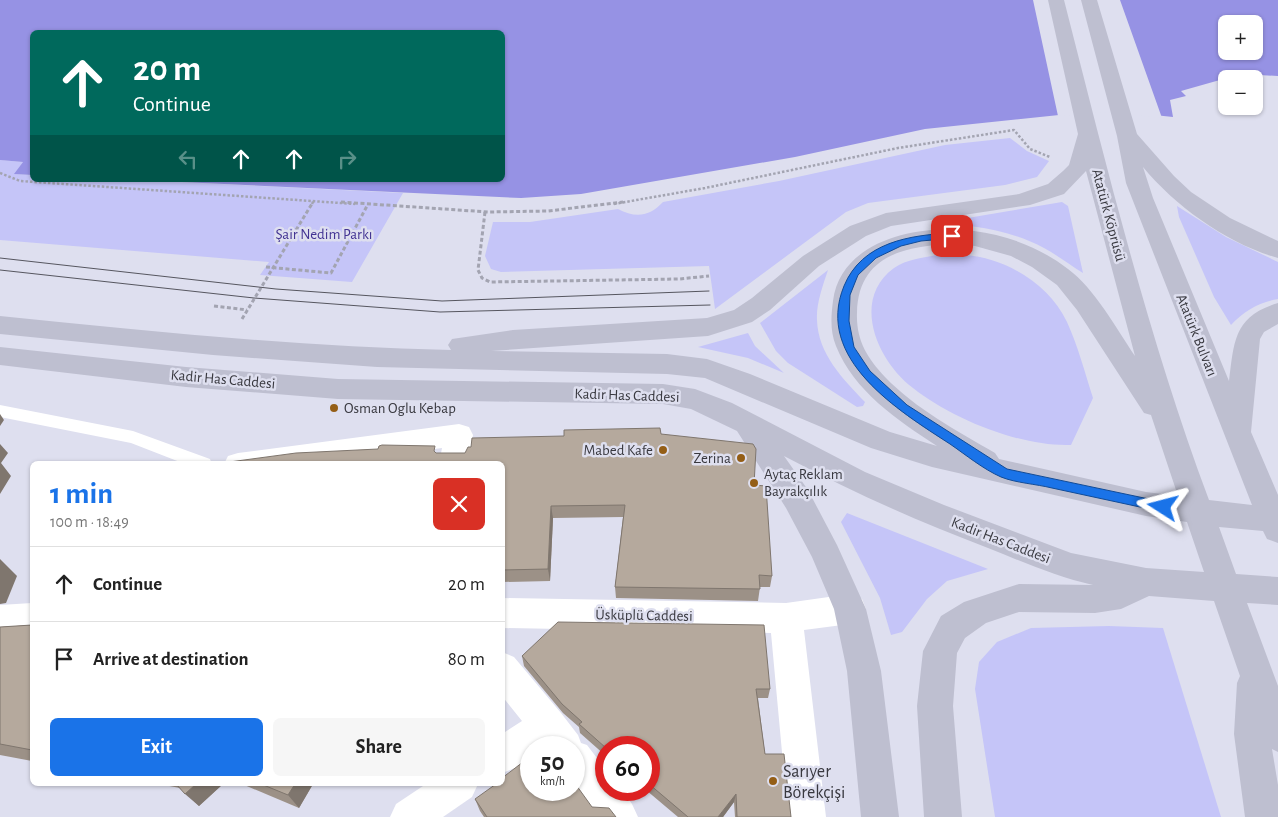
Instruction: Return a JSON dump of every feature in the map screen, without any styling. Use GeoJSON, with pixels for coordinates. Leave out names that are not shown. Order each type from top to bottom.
{"type":"FeatureCollection","features":[{"type":"Feature","properties":{"kind":"main road","name":"Atatürk Köprüsü"},"geometry":{"type":"LineString","coordinates":[[1056,0],[1107,212],[1168,428]]}},
{"type":"Feature","properties":{"kind":"main road"},"geometry":{"type":"LineString","coordinates":[[1089,0],[1127,136],[1159,173],[1186,199],[1239,232],[1278,250]]}},
{"type":"Feature","properties":{"kind":"main road"},"geometry":{"type":"LineString","coordinates":[[377,358],[513,339],[708,326],[728,322],[743,316],[761,304],[811,262],[858,231],[886,220],[1022,200],[1056,189],[1071,176],[1078,166],[1089,132]]}},
{"type":"Feature","properties":{"kind":"main road","name":"Atatürk Bulvarı"},"geometry":{"type":"LineString","coordinates":[[1127,136],[1128,150],[1139,187],[1278,530]]}},
{"type":"Feature","properties":{"kind":"main road"},"geometry":{"type":"LineString","coordinates":[[1004,473],[903,408],[866,374],[849,347],[844,321],[845,295],[854,274],[872,256],[898,244],[921,238],[952,236],[983,240],[1011,248],[1042,263],[1074,287],[1168,428],[1278,734]]}},
{"type":"Feature","properties":{"kind":"main road"},"geometry":{"type":"LineString","coordinates":[[1237,432],[1247,339],[1255,326],[1278,312]]}},
{"type":"Feature","properties":{"kind":"main road","name":"Kadir Has Caddesi"},"geometry":{"type":"LineString","coordinates":[[0,325],[213,346],[377,358],[618,362],[668,364],[707,369],[741,381],[881,440],[932,456],[1146,504],[1233,516],[1278,519]]}},
{"type":"Feature","properties":{"kind":"main road","name":"Kadir Has Caddesi"},"geometry":{"type":"LineString","coordinates":[[0,356],[186,377],[338,389],[663,394],[695,399],[744,420],[856,480],[933,514],[1070,566],[1146,582],[1278,591]]}},
{"type":"Feature","properties":{"kind":"main road"},"geometry":{"type":"LineString","coordinates":[[744,420],[798,499],[826,554],[850,609],[864,671],[880,817]]}},
{"type":"Feature","properties":{"kind":"main road"},"geometry":{"type":"LineString","coordinates":[[943,817],[935,706],[940,651],[953,627],[976,612],[1019,598],[1095,599],[1121,595],[1146,582]]}},
{"type":"Feature","properties":{"kind":"main road"},"geometry":{"type":"LineString","coordinates":[[1255,672],[1252,734],[1264,817]]}},
{"type":"Feature","properties":{"kind":"street"},"geometry":{"type":"LineString","coordinates":[[261,461],[459,435],[454,461]]}},
{"type":"Feature","properties":{"kind":"street","name":"Üsküplü Caddesi"},"geometry":{"type":"LineString","coordinates":[[505,613],[786,618],[850,609]]}},
{"type":"Feature","properties":{"kind":"street"},"geometry":{"type":"LineString","coordinates":[[0,620],[30,618]]}},
{"type":"Feature","properties":{"kind":"street"},"geometry":{"type":"LineString","coordinates":[[786,618],[807,817]]}},
{"type":"Feature","properties":{"kind":"street"},"geometry":{"type":"LineString","coordinates":[[505,672],[556,736]]}},
{"type":"Feature","properties":{"kind":"street"},"geometry":{"type":"LineString","coordinates":[[505,754],[520,749]]}},
{"type":"Feature","properties":{"kind":"street"},"geometry":{"type":"LineString","coordinates":[[585,772],[620,817]]}},
{"type":"Feature","properties":{"kind":"street"},"geometry":{"type":"LineString","coordinates":[[410,817],[456,786]]}},
{"type":"Feature","properties":{"kind":"lane"},"geometry":{"type":"LineString","coordinates":[[0,411],[133,437],[196,461]]}},
{"type":"Feature","properties":{"kind":"path"},"geometry":{"type":"LineString","coordinates":[[35,182],[314,200],[368,206],[485,212],[548,211],[647,198],[861,156],[1014,130],[1030,149],[1058,159]]}},
{"type":"Feature","properties":{"kind":"path"},"geometry":{"type":"LineString","coordinates":[[0,173],[20,181],[30,182]]}},
{"type":"Feature","properties":{"kind":"path"},"geometry":{"type":"LineString","coordinates":[[214,306],[247,310],[314,200]]}},
{"type":"Feature","properties":{"kind":"path"},"geometry":{"type":"LineString","coordinates":[[266,267],[331,273],[368,206]]}},
{"type":"Feature","properties":{"kind":"path"},"geometry":{"type":"LineString","coordinates":[[485,212],[478,270],[482,278],[490,282],[679,279],[710,276]]}},
{"type":"Feature","properties":{"kind":"green space"},"geometry":{"type":"Polygon","coordinates":[[[1010,138],[1027,151],[1049,161],[1037,177],[1005,185],[868,203],[846,212],[715,309],[709,266],[501,272],[491,269],[485,256],[493,222],[530,222],[618,209],[636,215],[652,211],[663,202],[779,181],[945,145],[1010,138]]]}},
{"type":"Feature","properties":{"kind":"green space","name":"Şair Nedim Parkı"},"geometry":{"type":"Polygon","coordinates":[[[0,160],[23,162],[15,174],[30,175],[30,182],[180,182],[403,193],[352,282],[260,275],[269,262],[0,240],[0,160]]]}},
{"type":"Feature","properties":{"kind":"green space"},"geometry":{"type":"Polygon","coordinates":[[[1062,202],[1068,206],[1083,273],[1044,248],[1004,232],[961,225],[932,224],[1062,202]]]}},
{"type":"Feature","properties":{"kind":"green space"},"geometry":{"type":"Polygon","coordinates":[[[1177,206],[1226,237],[1278,262],[1278,299],[1264,302],[1252,308],[1231,325],[1214,297],[1179,217],[1177,206]]]}},
{"type":"Feature","properties":{"kind":"green space"},"geometry":{"type":"Polygon","coordinates":[[[937,255],[980,257],[1011,267],[1038,285],[1059,308],[1075,340],[1093,398],[1071,445],[1051,444],[1009,436],[967,420],[947,410],[913,388],[900,377],[889,363],[880,347],[874,330],[871,313],[873,297],[881,281],[894,268],[910,261],[937,255]]]}},
{"type":"Feature","properties":{"kind":"green space"},"geometry":{"type":"Polygon","coordinates":[[[828,270],[820,295],[817,320],[818,332],[833,365],[865,402],[863,406],[857,407],[788,363],[776,351],[760,323],[828,270]]]}},
{"type":"Feature","properties":{"kind":"green space"},"geometry":{"type":"Polygon","coordinates":[[[748,333],[755,346],[784,373],[748,358],[698,347],[748,333]]]}},
{"type":"Feature","properties":{"kind":"green space"},"geometry":{"type":"Polygon","coordinates":[[[847,513],[988,569],[947,581],[927,599],[902,632],[891,635],[880,598],[841,522],[847,513]]]}},
{"type":"Feature","properties":{"kind":"green space"},"geometry":{"type":"Polygon","coordinates":[[[1109,626],[1163,628],[1221,817],[995,817],[975,689],[979,662],[997,642],[1031,628],[1109,626]]]}},
{"type":"Feature","properties":{"kind":"shaded area"},"geometry":{"type":"Polygon","coordinates":[[[0,0],[1278,0],[1278,76],[1263,75],[1263,70],[1218,70],[1218,81],[1181,91],[1186,96],[1170,100],[1173,117],[1107,110],[925,129],[795,157],[581,194],[521,198],[181,182],[505,182],[505,30],[30,30],[30,175],[14,174],[23,162],[0,160],[0,0]]]}},
{"type":"Feature","properties":{"kind":"pier"},"geometry":{"type":"Polygon","coordinates":[[[1033,0],[1120,0],[1162,118],[1107,112],[1058,116],[1033,0]]]}},
{"type":"Feature","properties":{"kind":"building"},"geometry":{"type":"Polygon","coordinates":[[[660,428],[661,434],[753,444],[756,449],[754,485],[766,486],[772,576],[759,575],[760,589],[615,587],[625,505],[551,506],[548,569],[505,570],[505,461],[237,461],[296,453],[378,449],[382,445],[435,446],[434,451],[436,453],[465,453],[468,447],[471,447],[472,438],[564,436],[564,430],[660,428]]]}},
{"type":"Feature","properties":{"kind":"building"},"geometry":{"type":"Polygon","coordinates":[[[558,622],[764,625],[770,689],[756,689],[765,754],[784,754],[791,817],[737,817],[736,794],[718,817],[688,817],[660,793],[660,736],[595,736],[595,738],[579,724],[582,722],[562,704],[522,656],[558,622]]]}},
{"type":"Feature","properties":{"kind":"building"},"geometry":{"type":"Polygon","coordinates":[[[30,625],[30,750],[0,744],[0,627],[30,625]]]}},
{"type":"Feature","properties":{"kind":"building"},"geometry":{"type":"Polygon","coordinates":[[[520,764],[520,801],[585,801],[585,797],[592,807],[609,808],[616,817],[487,817],[475,799],[493,786],[505,786],[505,776],[520,764]]]}},
{"type":"Feature","properties":{"kind":"building"},"geometry":{"type":"Polygon","coordinates":[[[178,786],[194,786],[185,794],[178,786]]]}},
{"type":"Feature","properties":{"kind":"building"},"geometry":{"type":"Polygon","coordinates":[[[266,786],[294,786],[288,795],[266,786]]]}},
{"type":"Feature","properties":{"kind":"tram line"},"geometry":{"type":"LineString","coordinates":[[0,258],[276,289],[442,301],[709,291]]}},
{"type":"Feature","properties":{"kind":"tram line"},"geometry":{"type":"LineString","coordinates":[[0,270],[254,298],[440,312],[710,305]]}},
{"type":"Feature","properties":{"kind":"place","name":"Osman Oglu Kebap"},"geometry":{"type":"Point","coordinates":[334,408]}},
{"type":"Feature","properties":{"kind":"place","name":"Mabed Kafe"},"geometry":{"type":"Point","coordinates":[663,450]}},
{"type":"Feature","properties":{"kind":"place","name":"Zerina"},"geometry":{"type":"Point","coordinates":[741,458]}},
{"type":"Feature","properties":{"kind":"place","name":"Aytaç Reklam Bayrakçılık"},"geometry":{"type":"Point","coordinates":[754,483]}},
{"type":"Feature","properties":{"kind":"place","name":"Sarıyer Börekçişi"},"geometry":{"type":"Point","coordinates":[773,781]}},
{"type":"Feature","properties":{"kind":"route"},"geometry":{"type":"LineString","coordinates":[[952,236],[921,238],[898,244],[872,256],[854,274],[845,295],[844,321],[849,347],[866,374],[903,408],[938,433],[1004,473],[1163,507]]}}]}
